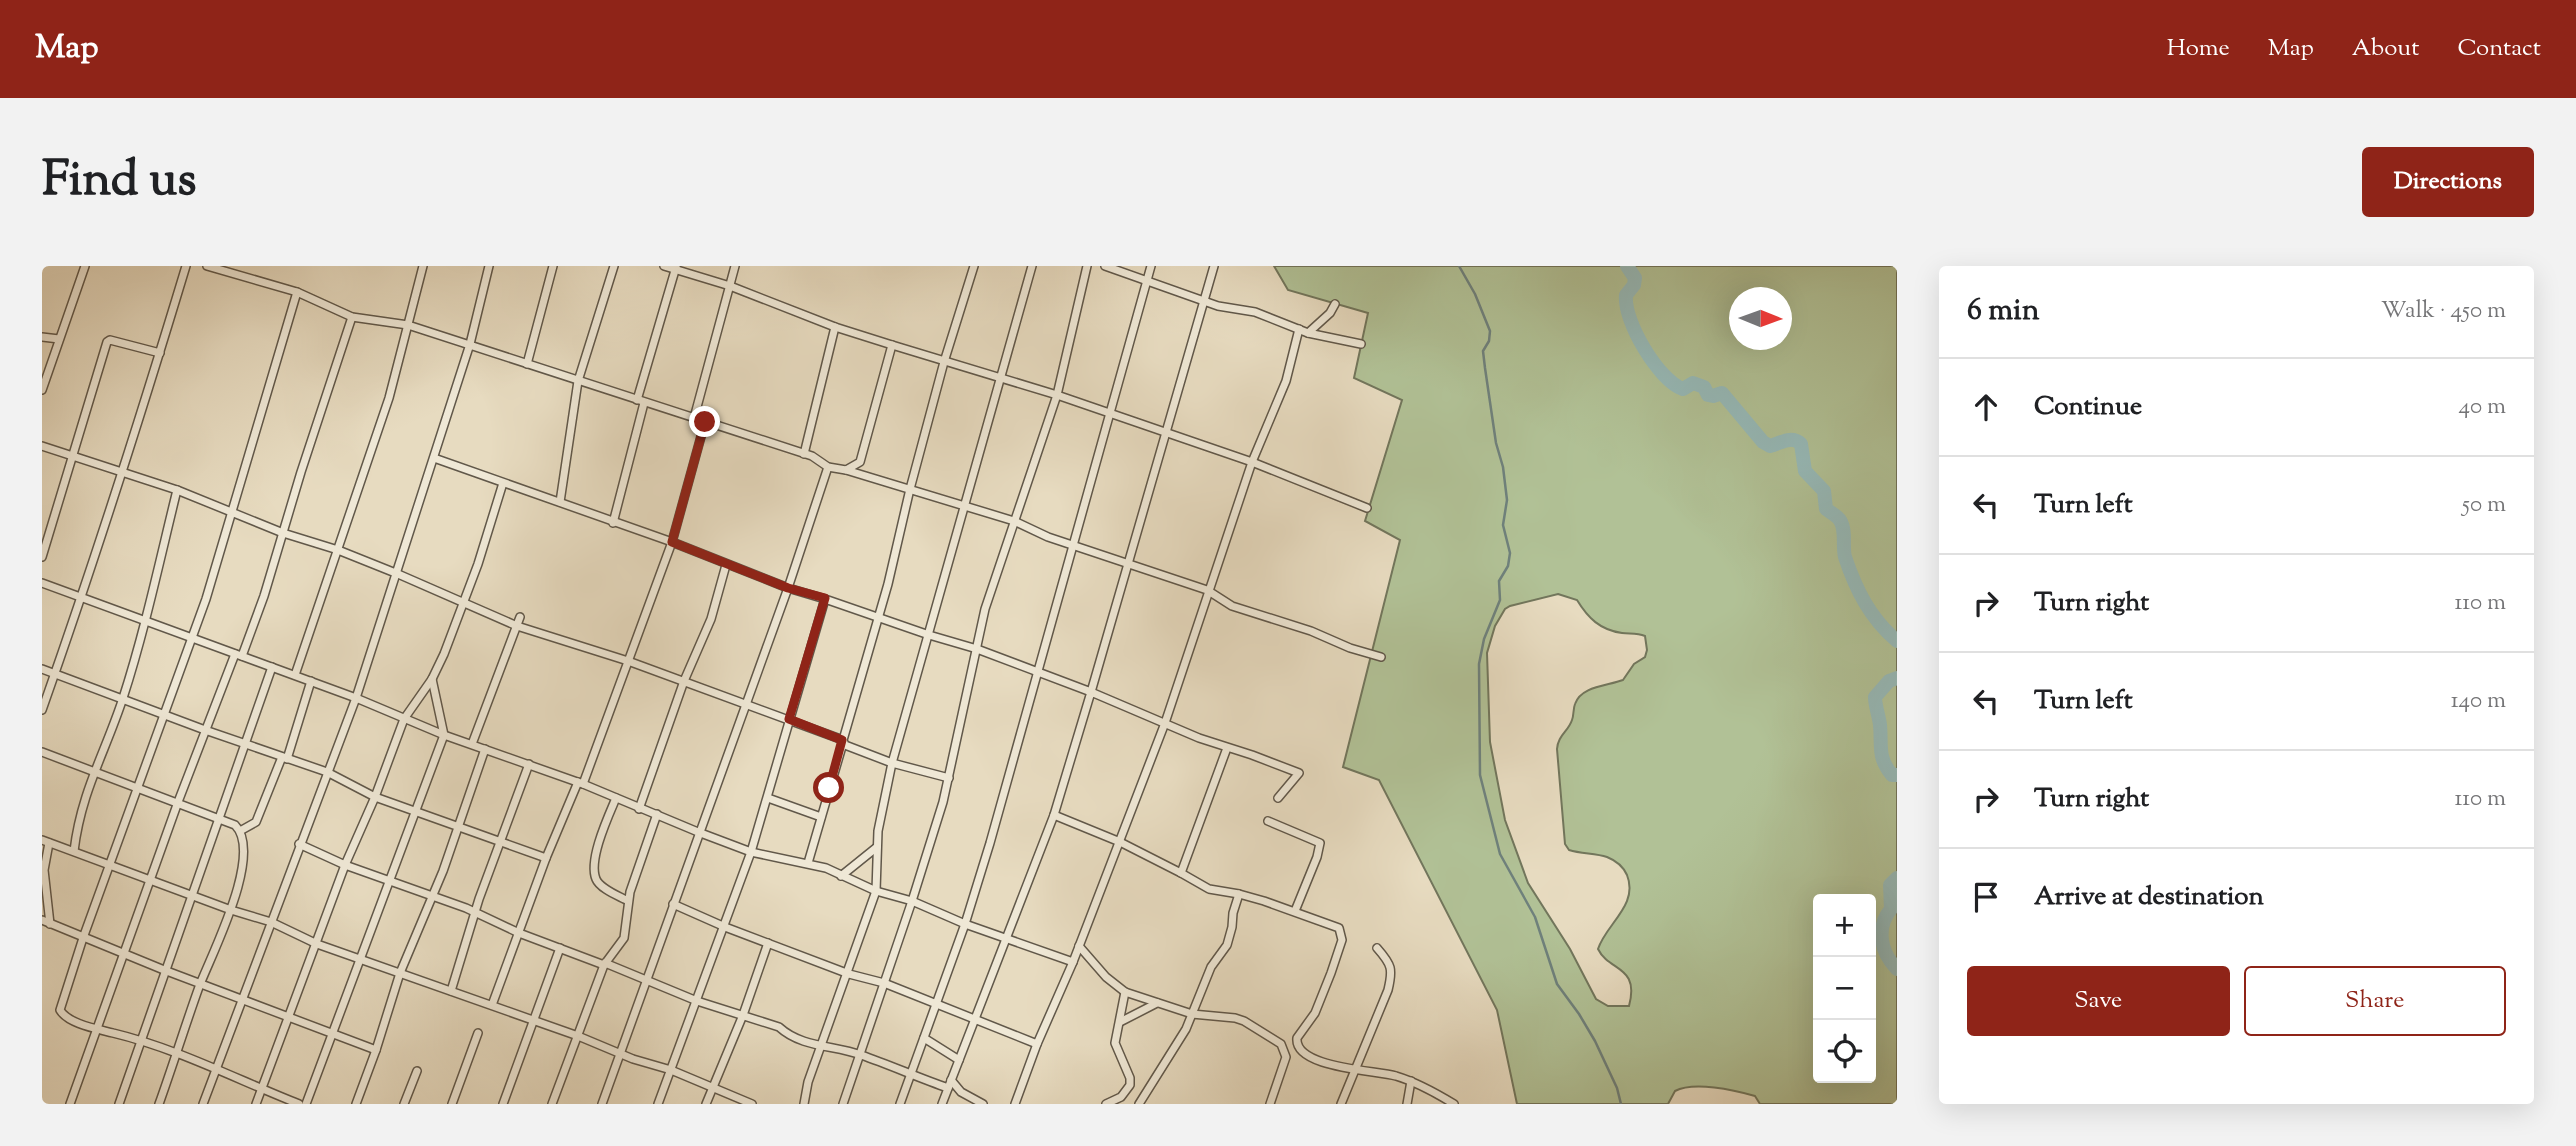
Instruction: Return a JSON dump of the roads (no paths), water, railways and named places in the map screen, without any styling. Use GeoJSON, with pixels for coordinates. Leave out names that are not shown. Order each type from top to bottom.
{"type":"FeatureCollection","features":[{"type":"Feature","properties":{"kind":"street"},"geometry":{"type":"LineString","coordinates":[[42,390],[85,266]]}},
{"type":"Feature","properties":{"kind":"street"},"geometry":{"type":"LineString","coordinates":[[42,710],[82,597],[186,266]]}},
{"type":"Feature","properties":{"kind":"street"},"geometry":{"type":"LineString","coordinates":[[207,266],[297,292],[352,317],[408,324],[804,454],[828,467],[846,470],[1014,521],[1048,537],[1207,590],[1232,606],[1381,657]]}},
{"type":"Feature","properties":{"kind":"street"},"geometry":{"type":"LineString","coordinates":[[241,277],[244,266]]}},
{"type":"Feature","properties":{"kind":"street"},"geometry":{"type":"LineString","coordinates":[[295,675],[389,398],[423,266]]}},
{"type":"Feature","properties":{"kind":"street"},"geometry":{"type":"LineString","coordinates":[[202,1104],[356,698],[470,344],[489,266]]}},
{"type":"Feature","properties":{"kind":"street"},"geometry":{"type":"LineString","coordinates":[[527,364],[553,266]]}},
{"type":"Feature","properties":{"kind":"street"},"geometry":{"type":"LineString","coordinates":[[560,502],[578,381],[614,266]]}},
{"type":"Feature","properties":{"kind":"street"},"geometry":{"type":"LineString","coordinates":[[664,266],[730,286],[835,327],[1057,395],[1252,462],[1367,508]]}},
{"type":"Feature","properties":{"kind":"street"},"geometry":{"type":"LineString","coordinates":[[694,418],[735,266]]}},
{"type":"Feature","properties":{"kind":"street"},"geometry":{"type":"LineString","coordinates":[[808,863],[888,584],[944,362],[974,266]]}},
{"type":"Feature","properties":{"kind":"street"},"geometry":{"type":"LineString","coordinates":[[804,1104],[808,1083],[849,974],[876,891],[878,831],[892,762],[1032,266]]}},
{"type":"Feature","properties":{"kind":"street"},"geometry":{"type":"LineString","coordinates":[[843,1104],[912,901],[949,778],[985,608],[1057,395],[1087,266]]}},
{"type":"Feature","properties":{"kind":"street"},"geometry":{"type":"LineString","coordinates":[[1105,266],[1218,306],[1255,312],[1308,333],[1361,344]]}},
{"type":"Feature","properties":{"kind":"street"},"geometry":{"type":"LineString","coordinates":[[900,1104],[965,924],[1151,266]]}},
{"type":"Feature","properties":{"kind":"street"},"geometry":{"type":"LineString","coordinates":[[942,1104],[1054,815],[1214,266]]}},
{"type":"Feature","properties":{"kind":"street"},"geometry":{"type":"LineString","coordinates":[[613,523],[640,401],[675,268]]}},
{"type":"Feature","properties":{"kind":"street"},"geometry":{"type":"LineString","coordinates":[[297,292],[193,637],[83,938],[60,1010],[70,1019],[96,1029],[140,1039],[299,1104]]}},
{"type":"Feature","properties":{"kind":"street"},"geometry":{"type":"LineString","coordinates":[[1308,333],[1330,313],[1335,303]]}},
{"type":"Feature","properties":{"kind":"street"},"geometry":{"type":"LineString","coordinates":[[70,1104],[205,730],[239,655],[283,533],[352,317]]}},
{"type":"Feature","properties":{"kind":"street"},"geometry":{"type":"LineString","coordinates":[[804,454],[835,327]]}},
{"type":"Feature","properties":{"kind":"street"},"geometry":{"type":"LineString","coordinates":[[1015,1104],[1165,723],[1207,590],[1252,462],[1286,381],[1299,329]]}},
{"type":"Feature","properties":{"kind":"street"},"geometry":{"type":"LineString","coordinates":[[42,337],[59,340]]}},
{"type":"Feature","properties":{"kind":"street"},"geometry":{"type":"LineString","coordinates":[[42,557],[107,342],[117,341],[160,353]]}},
{"type":"Feature","properties":{"kind":"street"},"geometry":{"type":"LineString","coordinates":[[846,470],[860,462],[892,345]]}},
{"type":"Feature","properties":{"kind":"street"},"geometry":{"type":"LineString","coordinates":[[492,1005],[546,858],[581,783],[672,542],[705,422]]}},
{"type":"Feature","properties":{"kind":"street"},"geometry":{"type":"LineString","coordinates":[[42,446],[177,490],[283,533],[338,550],[517,626],[628,661],[789,719],[892,762],[949,778]]}},
{"type":"Feature","properties":{"kind":"street"},"geometry":{"type":"LineString","coordinates":[[433,458],[672,542],[788,588],[977,649],[1227,748],[1299,773],[1278,798]]}},
{"type":"Feature","properties":{"kind":"street"},"geometry":{"type":"LineString","coordinates":[[602,1104],[788,588],[828,467]]}},
{"type":"Feature","properties":{"kind":"street"},"geometry":{"type":"LineString","coordinates":[[256,1104],[345,866],[375,797],[404,719],[432,679],[444,654],[503,483]]}},
{"type":"Feature","properties":{"kind":"street"},"geometry":{"type":"LineString","coordinates":[[74,851],[82,805],[123,699],[177,490]]}},
{"type":"Feature","properties":{"kind":"street"},"geometry":{"type":"LineString","coordinates":[[639,809],[684,681],[711,620],[726,565]]}},
{"type":"Feature","properties":{"kind":"street"},"geometry":{"type":"LineString","coordinates":[[42,583],[312,681],[444,735],[581,783],[639,809],[751,852],[808,863],[876,891],[912,901],[965,924],[1073,962]]}},
{"type":"Feature","properties":{"kind":"street"},"geometry":{"type":"LineString","coordinates":[[658,1104],[751,852],[825,598]]}},
{"type":"Feature","properties":{"kind":"street"},"geometry":{"type":"LineString","coordinates":[[472,744],[520,617]]}},
{"type":"Feature","properties":{"kind":"street"},"geometry":{"type":"LineString","coordinates":[[119,1104],[272,667]]}},
{"type":"Feature","properties":{"kind":"street"},"geometry":{"type":"LineString","coordinates":[[42,669],[163,715],[327,772],[375,797],[546,858]]}},
{"type":"Feature","properties":{"kind":"street"},"geometry":{"type":"LineString","coordinates":[[306,1104],[444,735],[432,679]]}},
{"type":"Feature","properties":{"kind":"street"},"geometry":{"type":"LineString","coordinates":[[240,831],[257,822],[285,758],[312,681]]}},
{"type":"Feature","properties":{"kind":"street"},"geometry":{"type":"LineString","coordinates":[[1181,873],[1227,748]]}},
{"type":"Feature","properties":{"kind":"street"},"geometry":{"type":"LineString","coordinates":[[356,1104],[400,973],[432,895],[485,749]]}},
{"type":"Feature","properties":{"kind":"street"},"geometry":{"type":"LineString","coordinates":[[42,752],[235,825],[240,831],[243,859],[231,910],[201,983],[159,1104]]}},
{"type":"Feature","properties":{"kind":"street"},"geometry":{"type":"LineString","coordinates":[[450,991],[529,764]]}},
{"type":"Feature","properties":{"kind":"street"},"geometry":{"type":"LineString","coordinates":[[616,798],[601,836],[595,860],[595,878],[601,886],[628,901]]}},
{"type":"Feature","properties":{"kind":"street"},"geometry":{"type":"LineString","coordinates":[[768,798],[821,817]]}},
{"type":"Feature","properties":{"kind":"street"},"geometry":{"type":"LineString","coordinates":[[552,1104],[605,964],[624,938],[628,901],[657,814]]}},
{"type":"Feature","properties":{"kind":"street"},"geometry":{"type":"LineString","coordinates":[[1054,815],[1120,842],[1209,889],[1239,894],[1334,924],[1342,933],[1342,940],[1315,1013],[1297,1038],[1300,1051],[1323,1062],[1394,1075],[1454,1104]]}},
{"type":"Feature","properties":{"kind":"street"},"geometry":{"type":"LineString","coordinates":[[1268,821],[1320,843],[1295,911]]}},
{"type":"Feature","properties":{"kind":"street"},"geometry":{"type":"LineString","coordinates":[[50,924],[44,870],[46,841],[111,863],[231,910],[271,922],[317,944],[578,1036],[633,1059],[671,1070],[752,1104]]}},
{"type":"Feature","properties":{"kind":"street"},"geometry":{"type":"LineString","coordinates":[[299,844],[345,866],[432,895],[519,933],[697,1001],[779,1027],[801,1041],[860,1054],[910,1075],[949,1084],[983,1104]]}},
{"type":"Feature","properties":{"kind":"street"},"geometry":{"type":"LineString","coordinates":[[841,876],[877,846]]}},
{"type":"Feature","properties":{"kind":"street"},"geometry":{"type":"LineString","coordinates":[[1139,1104],[1186,1030],[1211,967],[1227,944],[1239,894]]}},
{"type":"Feature","properties":{"kind":"street"},"geometry":{"type":"LineString","coordinates":[[673,904],[725,927],[849,974],[884,983],[1037,1044]]}},
{"type":"Feature","properties":{"kind":"street"},"geometry":{"type":"LineString","coordinates":[[42,920],[164,970],[376,1050]]}},
{"type":"Feature","properties":{"kind":"street"},"geometry":{"type":"LineString","coordinates":[[706,1104],[743,1015],[768,943]]}},
{"type":"Feature","properties":{"kind":"street"},"geometry":{"type":"LineString","coordinates":[[1079,946],[1106,977],[1125,992],[1192,1014],[1235,1018],[1281,1044],[1296,1043]]}},
{"type":"Feature","properties":{"kind":"street"},"geometry":{"type":"LineString","coordinates":[[503,1104],[560,948]]}},
{"type":"Feature","properties":{"kind":"street"},"geometry":{"type":"LineString","coordinates":[[1341,1104],[1388,990],[1392,972],[1386,958],[1377,948]]}},
{"type":"Feature","properties":{"kind":"street"},"geometry":{"type":"LineString","coordinates":[[1106,1104],[1121,1097],[1130,1085],[1130,1078],[1115,1042],[1125,992]]}},
{"type":"Feature","properties":{"kind":"street"},"geometry":{"type":"LineString","coordinates":[[1120,1022],[1157,1003]]}},
{"type":"Feature","properties":{"kind":"street"},"geometry":{"type":"LineString","coordinates":[[453,1104],[478,1033]]}},
{"type":"Feature","properties":{"kind":"street"},"geometry":{"type":"LineString","coordinates":[[924,1038],[959,1060]]}},
{"type":"Feature","properties":{"kind":"street"},"geometry":{"type":"LineString","coordinates":[[1270,1104],[1286,1057],[1281,1044]]}},
{"type":"Feature","properties":{"kind":"street"},"geometry":{"type":"LineString","coordinates":[[1284,1067],[1300,1051]]}},
{"type":"Feature","properties":{"kind":"street"},"geometry":{"type":"LineString","coordinates":[[404,1104],[417,1071]]}},
{"type":"Feature","properties":{"kind":"street"},"geometry":{"type":"LineString","coordinates":[[1408,1104],[1411,1081]]}},
{"type":"Feature","properties":{"kind":"waterway"},"geometry":{"type":"LineString","coordinates":[[1459,266],[1475,294],[1490,331],[1489,341],[1483,351],[1496,443],[1503,467],[1507,500],[1503,525],[1510,553],[1508,566],[1499,581],[1500,600],[1484,639],[1479,664],[1480,775],[1500,854],[1535,917],[1557,984],[1595,1041],[1617,1088],[1621,1104]]}},
{"type":"Feature","properties":{"kind":"waterway"},"geometry":{"type":"LineString","coordinates":[[1627,266],[1635,278],[1634,285],[1626,295],[1630,320],[1644,349],[1664,375],[1683,389],[1693,383],[1704,387],[1708,395],[1722,393],[1763,442],[1770,446],[1790,440],[1801,444],[1805,471],[1824,491],[1826,509],[1841,523],[1845,557],[1859,592],[1879,623],[1897,641]]}},
{"type":"Feature","properties":{"kind":"waterway"},"geometry":{"type":"LineString","coordinates":[[1897,678],[1889,681],[1875,697],[1882,757],[1887,769],[1892,775],[1897,775]]}},
{"type":"Feature","properties":{"kind":"waterway"},"geometry":{"type":"LineString","coordinates":[[1897,878],[1890,885],[1891,909],[1886,916],[1882,932],[1887,956],[1897,969]]}}]}
